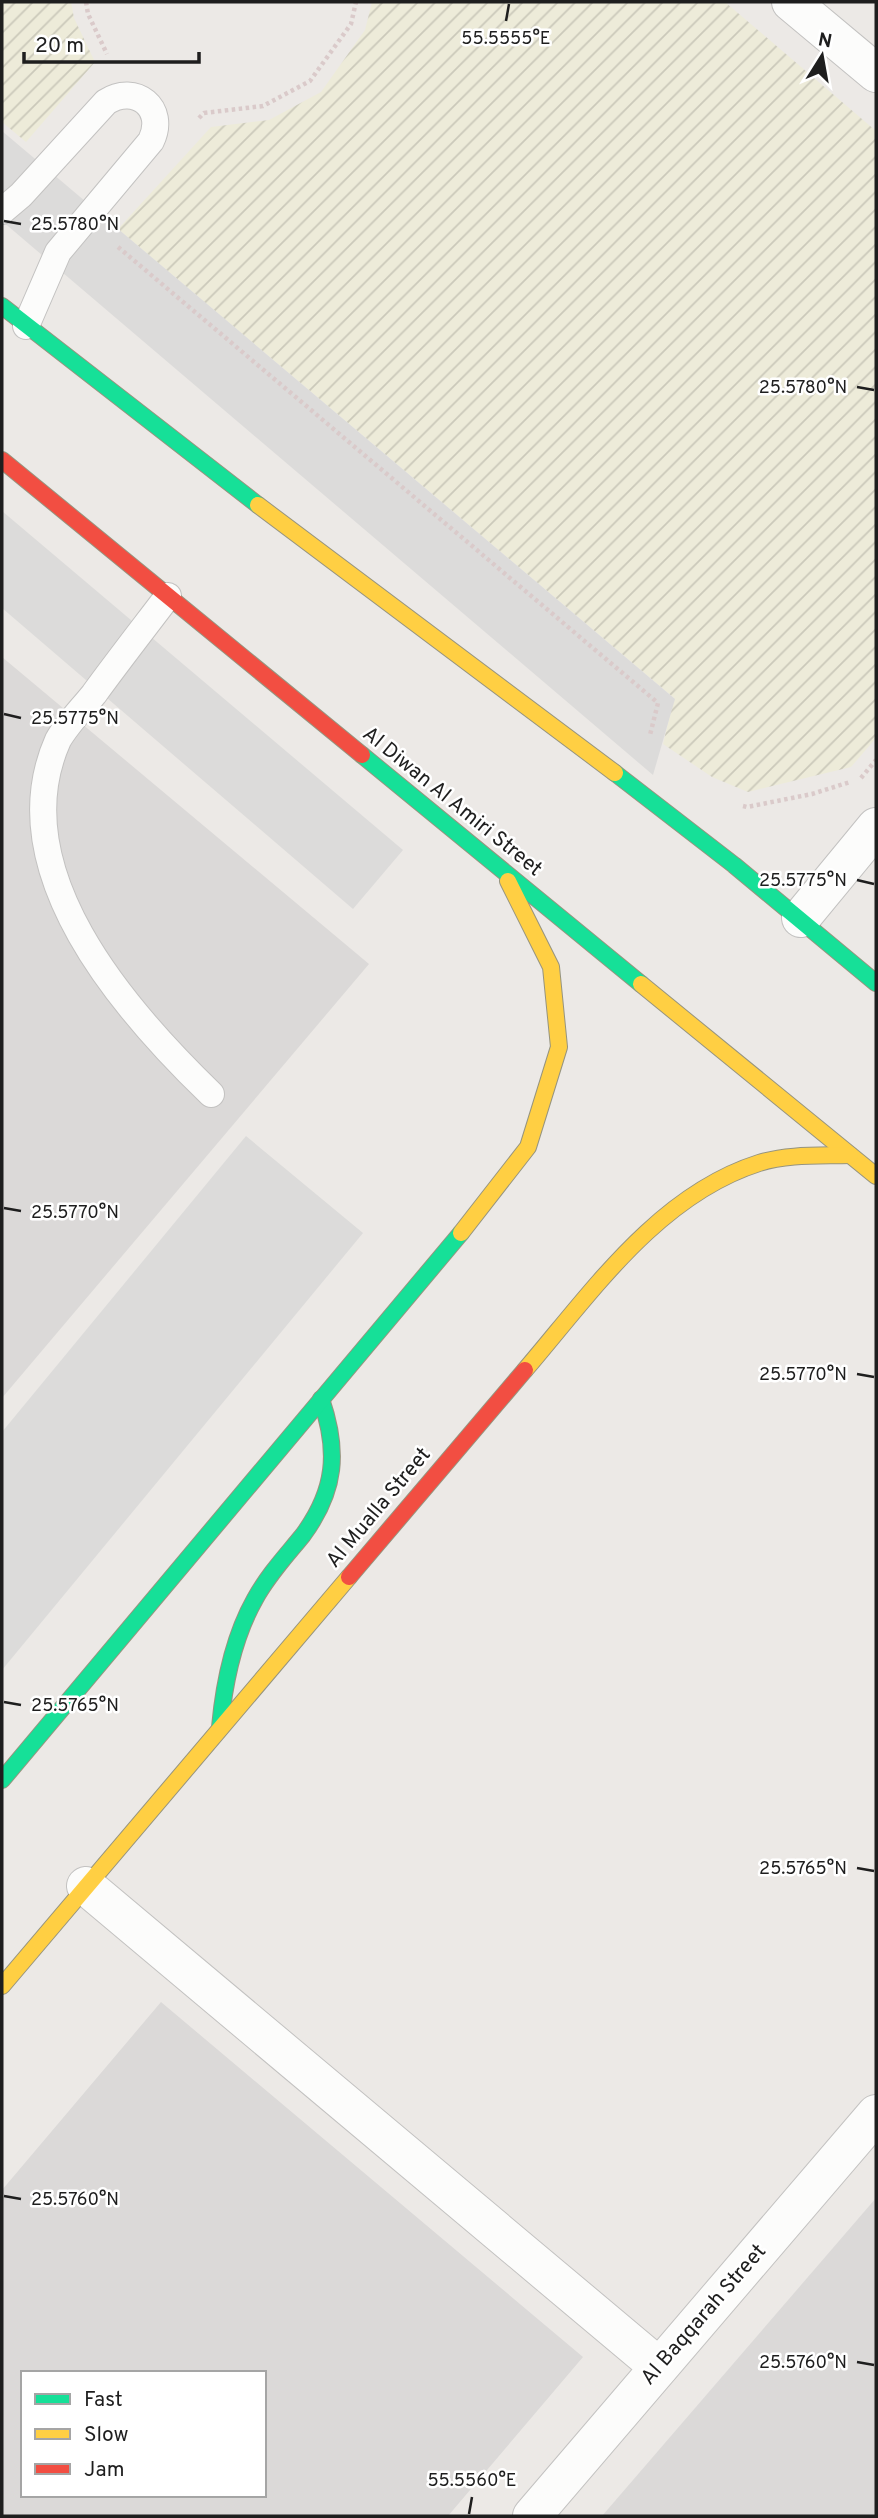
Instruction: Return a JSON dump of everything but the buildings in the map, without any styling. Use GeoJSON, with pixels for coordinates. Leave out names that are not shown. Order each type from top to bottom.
{"type":"FeatureCollection","features":[{"type":"Feature","properties":{"kind":"street"},"geometry":{"type":"LineString","coordinates":[[791,2],[876,74]]}},
{"type":"Feature","properties":{"kind":"street"},"geometry":{"type":"LineString","coordinates":[[2,306],[274,517],[616,773],[801,918],[876,983]]}},
{"type":"Feature","properties":{"kind":"street","name":"Al Diwan Al Amiri Street"},"geometry":{"type":"LineString","coordinates":[[2,460],[876,1176]]}},
{"type":"Feature","properties":{"kind":"street"},"geometry":{"type":"LineString","coordinates":[[801,918],[876,827]]}},
{"type":"Feature","properties":{"kind":"street"},"geometry":{"type":"LineString","coordinates":[[2,1780],[448,1249],[528,1147],[559,1047],[551,967],[503,870]]}},
{"type":"Feature","properties":{"kind":"street","name":"Al Mualla Street"},"geometry":{"type":"LineString","coordinates":[[2,1986],[633,1242],[700,1191],[760,1163],[806,1156],[850,1155]]}},
{"type":"Feature","properties":{"kind":"street"},"geometry":{"type":"LineString","coordinates":[[220,1727],[223,1689],[231,1653],[245,1618],[263,1584],[309,1527],[323,1501],[333,1473],[334,1448],[330,1423],[321,1399]]}},
{"type":"Feature","properties":{"kind":"street"},"geometry":{"type":"LineString","coordinates":[[86,1886],[660,2367]]}},
{"type":"Feature","properties":{"kind":"street","name":"Al Baqqarah Street"},"geometry":{"type":"LineString","coordinates":[[532,2516],[876,2114]]}},
{"type":"Feature","properties":{"kind":"lane"},"geometry":{"type":"LineString","coordinates":[[2,211],[21,195],[106,102],[123,95],[133,96],[149,105],[156,122],[151,141],[58,252],[26,326]]}},
{"type":"Feature","properties":{"kind":"lane"},"geometry":{"type":"LineString","coordinates":[[168,596],[59,739],[44,772],[37,807],[40,843],[49,878],[64,913],[94,963],[130,1010],[169,1054],[211,1094]]}},
{"type":"Feature","properties":{"kind":"path"},"geometry":{"type":"LineString","coordinates":[[195,123],[204,113],[263,106],[310,81],[351,23],[356,2]]}},
{"type":"Feature","properties":{"kind":"path"},"geometry":{"type":"LineString","coordinates":[[108,239],[658,703],[649,739]]}},
{"type":"Feature","properties":{"kind":"path"},"geometry":{"type":"LineString","coordinates":[[736,803],[747,807],[812,794],[860,779],[876,760]]}},
{"type":"Feature","properties":{"kind":"shaded area"},"geometry":{"type":"Polygon","coordinates":[[[2,2],[71,2],[74,18],[95,62],[26,142],[2,122],[2,2]]]}},
{"type":"Feature","properties":{"kind":"shaded area"},"geometry":{"type":"Polygon","coordinates":[[[372,2],[725,2],[876,131],[876,738],[851,767],[748,792],[712,777],[663,744],[674,698],[118,229],[211,127],[269,120],[321,92],[365,30],[372,2]]]}},
{"type":"Feature","properties":{"kind":"shaded area"},"geometry":{"type":"Polygon","coordinates":[[[2,131],[675,699],[653,775],[2,221],[2,131]]]}},
{"type":"Feature","properties":{"kind":"shaded area"},"geometry":{"type":"Polygon","coordinates":[[[2,511],[403,850],[353,909],[2,608],[2,511]]]}},
{"type":"Feature","properties":{"kind":"shaded area"},"geometry":{"type":"Polygon","coordinates":[[[2,657],[369,964],[2,1398],[2,657]]]}},
{"type":"Feature","properties":{"kind":"shaded area"},"geometry":{"type":"Polygon","coordinates":[[[246,1136],[363,1233],[2,1670],[2,1432],[246,1136]]]}},
{"type":"Feature","properties":{"kind":"shaded area"},"geometry":{"type":"Polygon","coordinates":[[[161,2002],[583,2357],[448,2516],[2,2516],[2,2190],[161,2002]]]}},
{"type":"Feature","properties":{"kind":"shaded area"},"geometry":{"type":"Polygon","coordinates":[[[876,2198],[876,2516],[602,2516],[876,2198]]]}},
{"type":"Feature","properties":{"kind":"traffic: fast"},"geometry":{"type":"LineString","coordinates":[[2,306],[258,505]]}},
{"type":"Feature","properties":{"kind":"traffic: fast"},"geometry":{"type":"LineString","coordinates":[[362,755],[641,984]]}},
{"type":"Feature","properties":{"kind":"traffic: fast"},"geometry":{"type":"LineString","coordinates":[[615,773],[734,865],[876,983]]}},
{"type":"Feature","properties":{"kind":"traffic: fast"},"geometry":{"type":"LineString","coordinates":[[2,1780],[461,1233]]}},
{"type":"Feature","properties":{"kind":"traffic: fast"},"geometry":{"type":"LineString","coordinates":[[220,1727],[231,1661],[247,1614],[266,1582],[314,1518],[328,1486],[332,1453],[321,1399]]}},
{"type":"Feature","properties":{"kind":"traffic: slow"},"geometry":{"type":"LineString","coordinates":[[258,505],[615,773]]}},
{"type":"Feature","properties":{"kind":"traffic: slow"},"geometry":{"type":"LineString","coordinates":[[461,1233],[528,1147],[559,1047],[551,967],[508,881]]}},
{"type":"Feature","properties":{"kind":"traffic: slow"},"geometry":{"type":"LineString","coordinates":[[641,984],[876,1176]]}},
{"type":"Feature","properties":{"kind":"traffic: slow"},"geometry":{"type":"LineString","coordinates":[[525,1370],[601,1279],[658,1222],[689,1198],[723,1178],[770,1160],[850,1155]]}},
{"type":"Feature","properties":{"kind":"traffic: slow"},"geometry":{"type":"LineString","coordinates":[[2,1986],[349,1577]]}},
{"type":"Feature","properties":{"kind":"traffic: jam"},"geometry":{"type":"LineString","coordinates":[[2,460],[362,755]]}},
{"type":"Feature","properties":{"kind":"traffic: jam"},"geometry":{"type":"LineString","coordinates":[[349,1577],[525,1370]]}}]}
